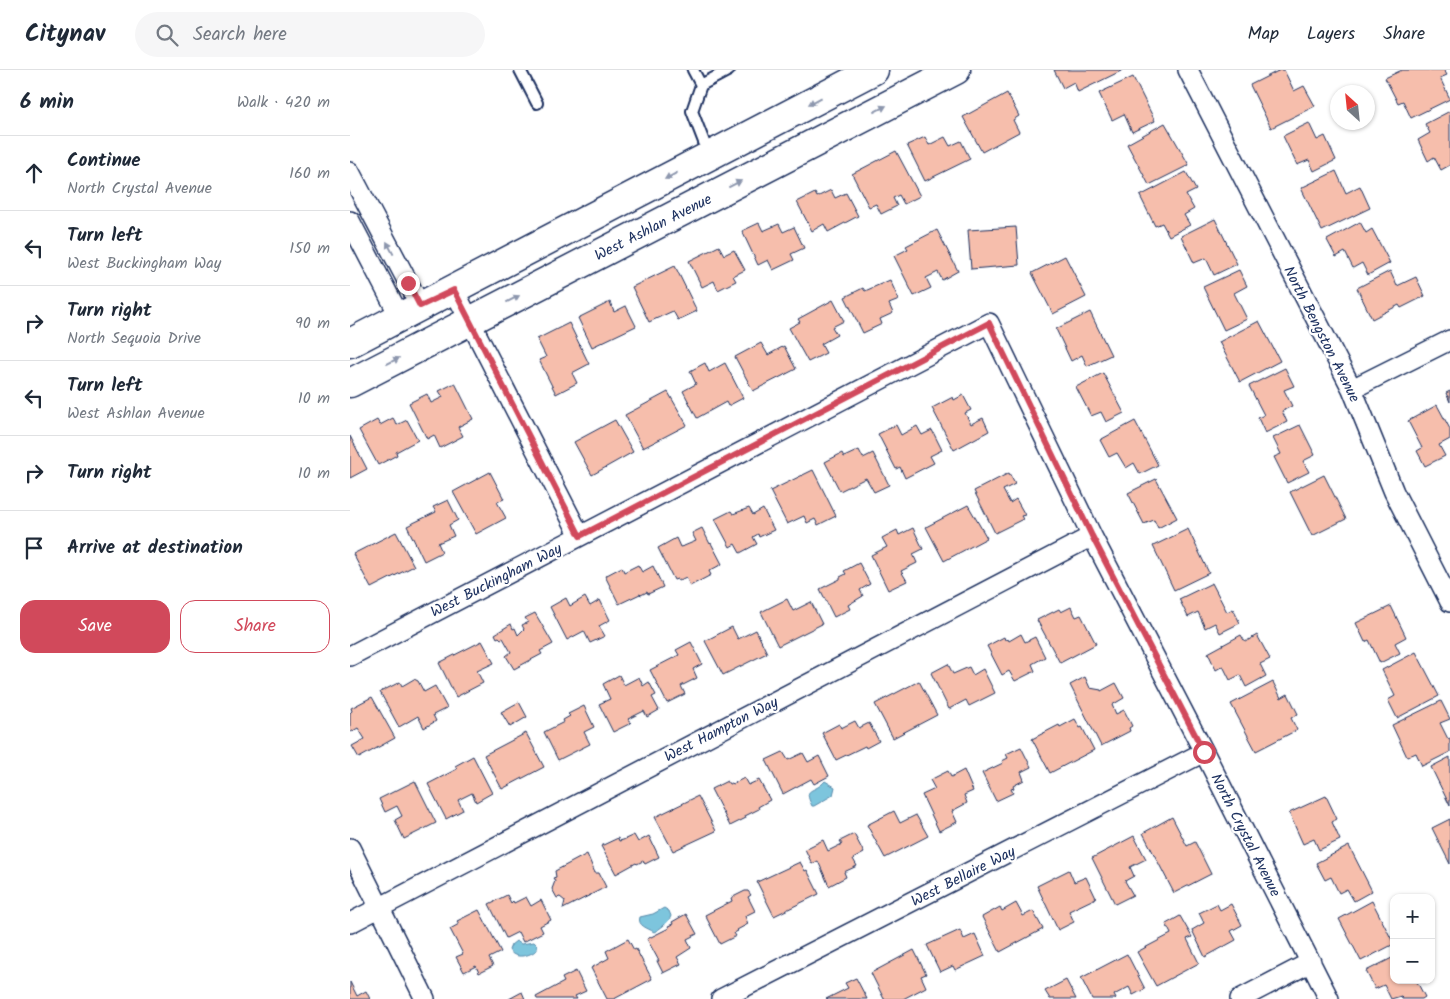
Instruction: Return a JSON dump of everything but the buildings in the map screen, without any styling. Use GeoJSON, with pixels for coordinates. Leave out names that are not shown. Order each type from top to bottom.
{"type":"FeatureCollection","features":[{"type":"Feature","properties":{"kind":"main road"},"geometry":{"type":"LineString","coordinates":[[350,343],[709,156],[841,82],[874,70]]}},
{"type":"Feature","properties":{"kind":"main road","name":"West Ashlan Avenue"},"geometry":{"type":"LineString","coordinates":[[350,383],[956,70]]}},
{"type":"Feature","properties":{"kind":"street","name":"North Bengston Avenue"},"geometry":{"type":"LineString","coordinates":[[1188,70],[1352,389],[1394,492],[1450,602]]}},
{"type":"Feature","properties":{"kind":"street"},"geometry":{"type":"LineString","coordinates":[[350,172],[410,312]]}},
{"type":"Feature","properties":{"kind":"street"},"geometry":{"type":"LineString","coordinates":[[350,221],[410,312]]}},
{"type":"Feature","properties":{"kind":"street"},"geometry":{"type":"LineString","coordinates":[[454,290],[580,536]]}},
{"type":"Feature","properties":{"kind":"street","name":"West Buckingham Way"},"geometry":{"type":"LineString","coordinates":[[350,656],[989,323]]}},
{"type":"Feature","properties":{"kind":"street","name":"North Crystal Avenue"},"geometry":{"type":"LineString","coordinates":[[989,323],[1092,536],[1329,999]]}},
{"type":"Feature","properties":{"kind":"street"},"geometry":{"type":"LineString","coordinates":[[1352,389],[1450,340]]}},
{"type":"Feature","properties":{"kind":"street","name":"West Hampton Way"},"geometry":{"type":"LineString","coordinates":[[350,923],[379,906],[1092,536]]}},
{"type":"Feature","properties":{"kind":"street","name":"West Bellaire Way"},"geometry":{"type":"LineString","coordinates":[[721,999],[1204,752]]}},
{"type":"Feature","properties":{"kind":"street"},"geometry":{"type":"LineString","coordinates":[[350,848],[425,999]]}},
{"type":"Feature","properties":{"kind":"street"},"geometry":{"type":"LineString","coordinates":[[1240,999],[1311,962]]}},
{"type":"Feature","properties":{"kind":"lane"},"geometry":{"type":"LineString","coordinates":[[520,70],[537,103]]}},
{"type":"Feature","properties":{"kind":"lane"},"geometry":{"type":"LineString","coordinates":[[693,70],[701,85]]}},
{"type":"Feature","properties":{"kind":"lane"},"geometry":{"type":"LineString","coordinates":[[709,156],[692,111],[701,85],[729,70]]}},
{"type":"Feature","properties":{"kind":"water"},"geometry":{"type":"Polygon","coordinates":[[[825,781],[835,787],[833,795],[812,806],[809,800],[809,793],[825,781]]]}},
{"type":"Feature","properties":{"kind":"water"},"geometry":{"type":"Polygon","coordinates":[[[664,908],[669,911],[671,916],[656,931],[654,932],[640,923],[640,917],[653,914],[664,908]]]}},
{"type":"Feature","properties":{"kind":"water"},"geometry":{"type":"Polygon","coordinates":[[[516,941],[521,944],[534,942],[537,945],[537,950],[526,955],[515,955],[509,950],[516,941]]]}},
{"type":"Feature","properties":{"kind":"route"},"geometry":{"type":"LineString","coordinates":[[408,283],[420,306],[454,290],[580,536],[989,323],[1092,536],[1204,752]]}}]}
